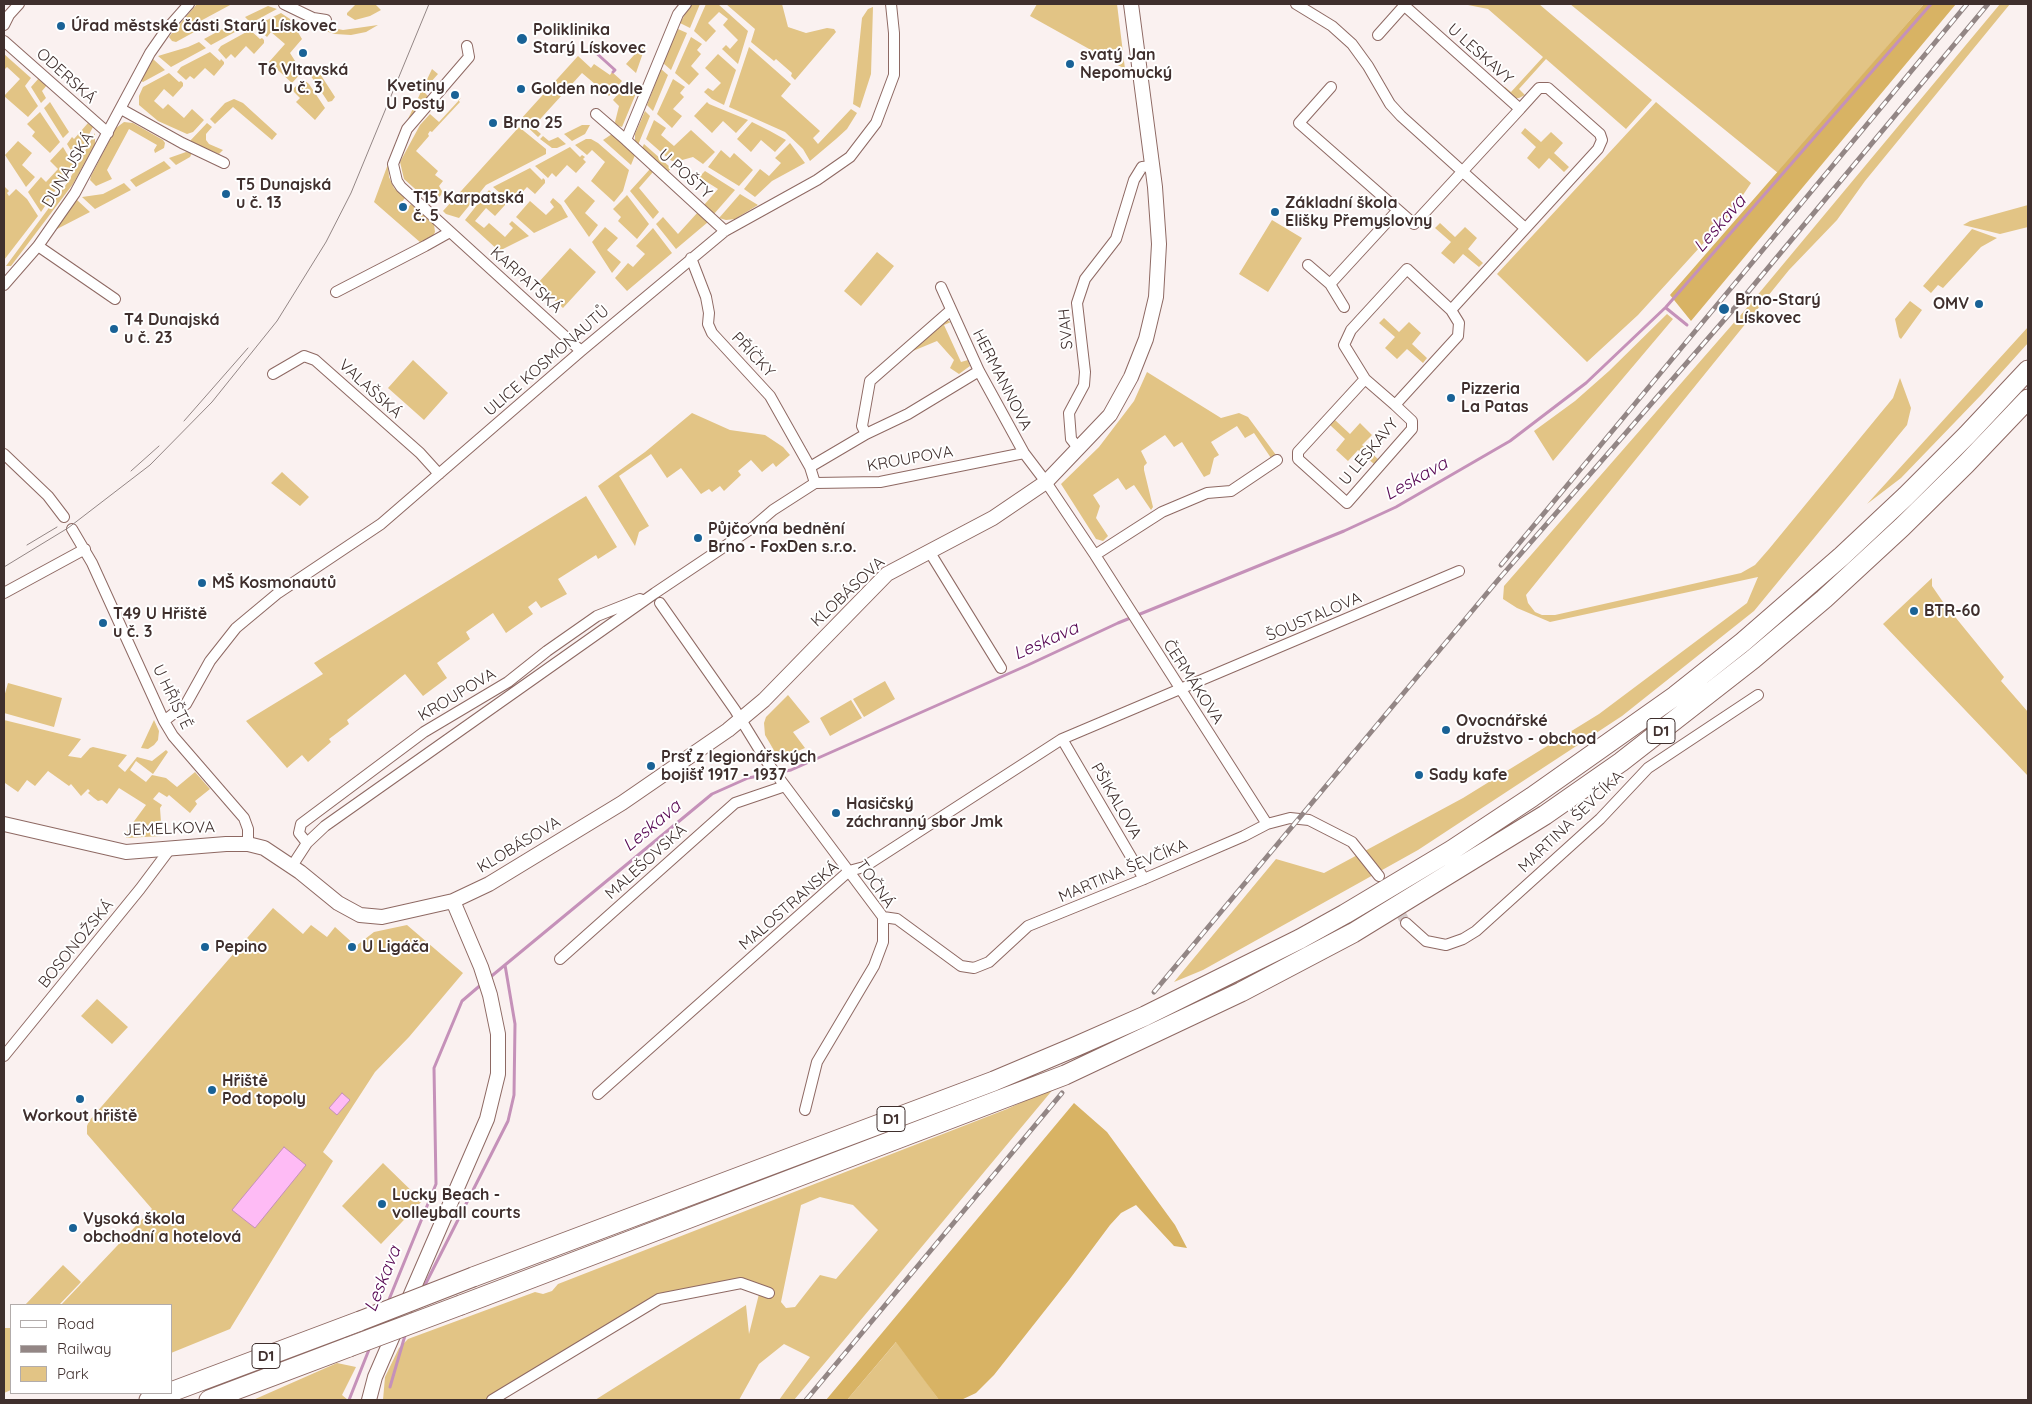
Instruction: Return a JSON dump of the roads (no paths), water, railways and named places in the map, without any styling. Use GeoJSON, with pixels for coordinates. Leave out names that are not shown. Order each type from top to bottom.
{"type":"FeatureCollection","features":[{"type":"Feature","properties":{"kind":"highway","name":"D1"},"geometry":{"type":"LineString","coordinates":[[172,1391],[994,1081],[1077,1046],[1222,977],[1345,914],[1452,850],[1532,797],[1610,744],[1705,672],[1787,604],[1906,496],[2028,370]]}},
{"type":"Feature","properties":{"kind":"highway","name":"D1"},"geometry":{"type":"LineString","coordinates":[[208,1400],[1065,1074],[1241,992],[1353,933],[1545,815],[1621,762],[1745,666],[1824,599],[1895,534],[2028,399]]}},
{"type":"Feature","properties":{"kind":"highway","name":"D1"},"geometry":{"type":"LineString","coordinates":[[149,1400],[165,1394]]}},
{"type":"Feature","properties":{"kind":"street"},"geometry":{"type":"LineString","coordinates":[[4,25],[9,14],[19,4]]}},
{"type":"Feature","properties":{"kind":"street","name":"DUNAJSKÁ"},"geometry":{"type":"LineString","coordinates":[[4,285],[38,246],[75,193],[156,44],[188,4]]}},
{"type":"Feature","properties":{"kind":"street"},"geometry":{"type":"LineString","coordinates":[[284,4],[313,18],[326,20]]}},
{"type":"Feature","properties":{"kind":"street"},"geometry":{"type":"LineString","coordinates":[[626,140],[678,14],[686,4]]}},
{"type":"Feature","properties":{"kind":"street","name":"ULICE KOSMONAUTŮ"},"geometry":{"type":"LineString","coordinates":[[164,721],[186,704],[210,661],[236,628],[278,593],[381,524],[581,351],[725,231],[817,180],[850,157],[876,123],[894,75],[894,32],[891,4]]}},
{"type":"Feature","properties":{"kind":"street","name":"KLOBÁSOVA"},"geometry":{"type":"LineString","coordinates":[[296,869],[338,903],[360,915],[382,917],[453,901],[489,884],[622,803],[742,720],[888,574],[929,550],[993,518],[1046,482],[1079,450],[1110,415],[1131,377],[1146,339],[1156,297],[1159,244],[1152,166],[1131,4]]}},
{"type":"Feature","properties":{"kind":"street"},"geometry":{"type":"LineString","coordinates":[[1296,4],[1332,26],[1352,44],[1396,110],[1525,228]]}},
{"type":"Feature","properties":{"kind":"street","name":"U LESKAVY"},"geometry":{"type":"LineString","coordinates":[[1378,35],[1403,7],[1407,8],[1520,109]]}},
{"type":"Feature","properties":{"kind":"street","name":"ODERSKÁ"},"geometry":{"type":"LineString","coordinates":[[4,41],[108,133]]}},
{"type":"Feature","properties":{"kind":"street","name":"KARPATSKÁ"},"geometry":{"type":"LineString","coordinates":[[467,46],[468,57],[407,129],[393,164],[394,172],[401,187],[581,351]]}},
{"type":"Feature","properties":{"kind":"street"},"geometry":{"type":"LineString","coordinates":[[1331,87],[1299,122],[1414,224],[1539,88],[1548,88],[1600,134],[1602,140],[1598,149],[1451,310]]}},
{"type":"Feature","properties":{"kind":"street"},"geometry":{"type":"LineString","coordinates":[[121,109],[182,143],[224,163]]}},
{"type":"Feature","properties":{"kind":"street","name":"U POŠTY"},"geometry":{"type":"LineString","coordinates":[[596,114],[725,231]]}},
{"type":"Feature","properties":{"kind":"street","name":"SVAH"},"geometry":{"type":"LineString","coordinates":[[1079,450],[1070,439],[1069,413],[1084,384],[1085,372],[1077,303],[1086,279],[1116,240],[1134,180],[1142,167],[1152,166]]}},
{"type":"Feature","properties":{"kind":"street"},"geometry":{"type":"LineString","coordinates":[[1330,284],[1398,210]]}},
{"type":"Feature","properties":{"kind":"street"},"geometry":{"type":"LineString","coordinates":[[336,292],[450,232]]}},
{"type":"Feature","properties":{"kind":"street"},"geometry":{"type":"LineString","coordinates":[[38,246],[114,299]]}},
{"type":"Feature","properties":{"kind":"street","name":"PŘÍČKY"},"geometry":{"type":"LineString","coordinates":[[691,258],[706,297],[709,314],[708,324],[712,334],[770,396],[810,467],[815,483]]}},
{"type":"Feature","properties":{"kind":"street"},"geometry":{"type":"LineString","coordinates":[[1308,265],[1330,284],[1344,307]]}},
{"type":"Feature","properties":{"kind":"street","name":"U LESKAVY"},"geometry":{"type":"LineString","coordinates":[[1365,379],[1298,452],[1298,459],[1347,503],[1412,429],[1412,421],[1365,379],[1344,345],[1351,330],[1407,269],[1451,310],[1459,324],[1458,336],[1395,405]]}},
{"type":"Feature","properties":{"kind":"street","name":"HERMANNOVA"},"geometry":{"type":"LineString","coordinates":[[941,287],[978,372],[1024,453],[1046,482]]}},
{"type":"Feature","properties":{"kind":"street"},"geometry":{"type":"LineString","coordinates":[[866,434],[862,426],[870,381],[951,310]]}},
{"type":"Feature","properties":{"kind":"street","name":"VALAŠSKÁ"},"geometry":{"type":"LineString","coordinates":[[273,374],[304,356],[315,360],[420,453],[439,474]]}},
{"type":"Feature","properties":{"kind":"street"},"geometry":{"type":"LineString","coordinates":[[810,467],[866,434],[908,414],[978,372]]}},
{"type":"Feature","properties":{"kind":"street","name":"KROUPOVA"},"geometry":{"type":"LineString","coordinates":[[296,869],[307,843],[340,814],[654,593],[752,528],[773,510],[815,483],[880,482],[1024,453]]}},
{"type":"Feature","properties":{"kind":"street"},"geometry":{"type":"LineString","coordinates":[[4,454],[48,496],[64,517]]}},
{"type":"Feature","properties":{"kind":"street"},"geometry":{"type":"LineString","coordinates":[[1095,555],[1162,512],[1206,493],[1231,491],[1277,460]]}},
{"type":"Feature","properties":{"kind":"street","name":"ČERMÁKOVA"},"geometry":{"type":"LineString","coordinates":[[1046,482],[1095,555],[1267,824]]}},
{"type":"Feature","properties":{"kind":"street","name":"U HŘIŠTĚ"},"geometry":{"type":"LineString","coordinates":[[72,529],[85,549],[164,721],[173,736],[244,818],[248,829],[248,844]]}},
{"type":"Feature","properties":{"kind":"street"},"geometry":{"type":"LineString","coordinates":[[4,593],[85,549]]}},
{"type":"Feature","properties":{"kind":"street"},"geometry":{"type":"LineString","coordinates":[[929,550],[1002,668]]}},
{"type":"Feature","properties":{"kind":"street","name":"ŠOUSTALOVA"},"geometry":{"type":"LineString","coordinates":[[1180,690],[1459,571]]}},
{"type":"Feature","properties":{"kind":"street","name":"KROUPOVA"},"geometry":{"type":"LineString","coordinates":[[307,843],[299,833],[301,824],[424,732],[508,682],[547,651],[597,616],[654,593]]}},
{"type":"Feature","properties":{"kind":"street"},"geometry":{"type":"LineString","coordinates":[[660,603],[742,720]]}},
{"type":"Feature","properties":{"kind":"street","name":"MALOSTRANSKÁ"},"geometry":{"type":"LineString","coordinates":[[598,1094],[848,871],[864,868],[1062,739],[1180,690]]}},
{"type":"Feature","properties":{"kind":"street","name":"MARTINA ŠEVČÍKA"},"geometry":{"type":"LineString","coordinates":[[1406,923],[1426,941],[1446,945],[1463,939],[1476,931],[1600,820],[1648,768],[1758,694]]}},
{"type":"Feature","properties":{"kind":"street","name":"TOČNÁ"},"geometry":{"type":"LineString","coordinates":[[742,720],[783,784],[882,917],[883,942],[874,966],[818,1062],[805,1110]]}},
{"type":"Feature","properties":{"kind":"street","name":"PŠIKALOVA"},"geometry":{"type":"LineString","coordinates":[[1062,739],[1144,879]]}},
{"type":"Feature","properties":{"kind":"street","name":"MALEŠOVSKÁ"},"geometry":{"type":"LineString","coordinates":[[560,959],[735,803],[783,784]]}},
{"type":"Feature","properties":{"kind":"street","name":"MARTINA ŠEVČÍKA"},"geometry":{"type":"LineString","coordinates":[[882,917],[897,918],[961,966],[974,968],[989,962],[1028,926],[1144,879],[1244,836],[1267,824],[1290,818],[1309,820],[1352,842],[1379,876]]}},
{"type":"Feature","properties":{"kind":"street","name":"JEMELKOVA"},"geometry":{"type":"LineString","coordinates":[[4,824],[126,852],[248,844],[264,848],[296,869]]}},
{"type":"Feature","properties":{"kind":"street","name":"BOSONOŽSKÁ"},"geometry":{"type":"LineString","coordinates":[[4,1056],[170,850]]}},
{"type":"Feature","properties":{"kind":"street"},"geometry":{"type":"LineString","coordinates":[[369,1400],[375,1377],[487,1119],[498,1074],[498,1034],[490,995],[481,966],[453,901]]}},
{"type":"Feature","properties":{"kind":"street"},"geometry":{"type":"LineString","coordinates":[[492,1400],[659,1300],[741,1284],[769,1293]]}},
{"type":"Feature","properties":{"kind":"waterway","name":"Leskava"},"geometry":{"type":"LineString","coordinates":[[488,979],[712,794],[748,778],[791,770],[1118,623],[1344,531],[1396,507],[1510,441],[1586,383],[1666,307],[1931,4]]}},
{"type":"Feature","properties":{"kind":"waterway"},"geometry":{"type":"LineString","coordinates":[[594,51],[615,70],[613,72]]}},
{"type":"Feature","properties":{"kind":"waterway"},"geometry":{"type":"LineString","coordinates":[[1666,308],[1687,325]]}},
{"type":"Feature","properties":{"kind":"waterway"},"geometry":{"type":"LineString","coordinates":[[423,1289],[508,1121],[514,1095],[515,1024],[505,965]]}},
{"type":"Feature","properties":{"kind":"waterway","name":"Leskava"},"geometry":{"type":"LineString","coordinates":[[388,1302],[436,1184],[434,1068],[462,1001],[483,983]]}},
{"type":"Feature","properties":{"kind":"waterway"},"geometry":{"type":"LineString","coordinates":[[390,1387],[406,1332]]}},
{"type":"Feature","properties":{"kind":"waterway","name":"Leskava"},"geometry":{"type":"LineString","coordinates":[[349,1400],[370,1347]]}},
{"type":"Feature","properties":{"kind":"tunnel"},"geometry":{"type":"LineString","coordinates":[[1384,885],[1406,923]]}},
{"type":"Feature","properties":{"kind":"tram line"},"geometry":{"type":"LineString","coordinates":[[4,567],[68,528],[150,465],[212,402],[277,321],[326,242],[351,193],[429,4]]}},
{"type":"Feature","properties":{"kind":"tram line"},"geometry":{"type":"LineString","coordinates":[[184,421],[248,348]]}},
{"type":"Feature","properties":{"kind":"tram line"},"geometry":{"type":"LineString","coordinates":[[131,471],[159,446]]}},
{"type":"Feature","properties":{"kind":"tram line"},"geometry":{"type":"LineString","coordinates":[[27,545],[57,527]]}},
{"type":"Feature","properties":{"kind":"railway"},"geometry":{"type":"LineString","coordinates":[[1501,565],[1967,4]]}},
{"type":"Feature","properties":{"kind":"railway"},"geometry":{"type":"LineString","coordinates":[[1154,992],[1498,580],[1738,304],[1988,4]]}},
{"type":"Feature","properties":{"kind":"railway"},"geometry":{"type":"LineString","coordinates":[[806,1400],[1062,1093]]}},
{"type":"Feature","properties":{"kind":"place","name":"Úřad městské části Starý Lískovec"},"geometry":{"type":"Point","coordinates":[61,26]}},
{"type":"Feature","properties":{"kind":"place","name":"Poliklinika Starý Lískovec"},"geometry":{"type":"Point","coordinates":[522,39]}},
{"type":"Feature","properties":{"kind":"place","name":"T6 Vltavská u č. 3"},"geometry":{"type":"Point","coordinates":[303,53]}},
{"type":"Feature","properties":{"kind":"place","name":"svatý Jan Nepomucký"},"geometry":{"type":"Point","coordinates":[1070,64]}},
{"type":"Feature","properties":{"kind":"place","name":"Golden noodle"},"geometry":{"type":"Point","coordinates":[521,89]}},
{"type":"Feature","properties":{"kind":"place","name":"Kvetiny U Posty"},"geometry":{"type":"Point","coordinates":[455,95]}},
{"type":"Feature","properties":{"kind":"place","name":"Brno 25"},"geometry":{"type":"Point","coordinates":[493,123]}},
{"type":"Feature","properties":{"kind":"place","name":"T5 Dunajská u č. 13"},"geometry":{"type":"Point","coordinates":[226,194]}},
{"type":"Feature","properties":{"kind":"place","name":"T15 Karpatská č. 5"},"geometry":{"type":"Point","coordinates":[403,207]}},
{"type":"Feature","properties":{"kind":"place","name":"Základní škola Elišky Přemyslovny"},"geometry":{"type":"Point","coordinates":[1275,212]}},
{"type":"Feature","properties":{"kind":"place","name":"OMV"},"geometry":{"type":"Point","coordinates":[1979,304]}},
{"type":"Feature","properties":{"kind":"place","name":"Brno-Starý Lískovec"},"geometry":{"type":"Point","coordinates":[1724,309]}},
{"type":"Feature","properties":{"kind":"place","name":"T4 Dunajská u č. 23"},"geometry":{"type":"Point","coordinates":[114,329]}},
{"type":"Feature","properties":{"kind":"place","name":"Pizzeria La Patas"},"geometry":{"type":"Point","coordinates":[1451,398]}},
{"type":"Feature","properties":{"kind":"place","name":"Půjčovna bednění Brno - FoxDen s.r.o."},"geometry":{"type":"Point","coordinates":[698,538]}},
{"type":"Feature","properties":{"kind":"place","name":"MŠ Kosmonautů"},"geometry":{"type":"Point","coordinates":[202,583]}},
{"type":"Feature","properties":{"kind":"place","name":"BTR-60"},"geometry":{"type":"Point","coordinates":[1914,611]}},
{"type":"Feature","properties":{"kind":"place","name":"T49 U Hřiště u č. 3"},"geometry":{"type":"Point","coordinates":[103,623]}},
{"type":"Feature","properties":{"kind":"place","name":"Ovocnářské družstvo - obchod"},"geometry":{"type":"Point","coordinates":[1446,730]}},
{"type":"Feature","properties":{"kind":"place","name":"Prsť z legionářských bojišť 1917 - 1937"},"geometry":{"type":"Point","coordinates":[651,766]}},
{"type":"Feature","properties":{"kind":"place","name":"Sady kafe"},"geometry":{"type":"Point","coordinates":[1419,775]}},
{"type":"Feature","properties":{"kind":"place","name":"Hasičský záchranný sbor Jmk"},"geometry":{"type":"Point","coordinates":[836,813]}},
{"type":"Feature","properties":{"kind":"place","name":"Pepino"},"geometry":{"type":"Point","coordinates":[205,947]}},
{"type":"Feature","properties":{"kind":"place","name":"U Ligáča"},"geometry":{"type":"Point","coordinates":[352,947]}},
{"type":"Feature","properties":{"kind":"place","name":"Hřiště Pod topoly"},"geometry":{"type":"Point","coordinates":[212,1090]}},
{"type":"Feature","properties":{"kind":"place","name":"Workout hřiště"},"geometry":{"type":"Point","coordinates":[80,1099]}},
{"type":"Feature","properties":{"kind":"place","name":"Lucky Beach - volleyball courts"},"geometry":{"type":"Point","coordinates":[382,1204]}},
{"type":"Feature","properties":{"kind":"place","name":"Vysoká škola obchodní a hotelová"},"geometry":{"type":"Point","coordinates":[73,1228]}}]}
